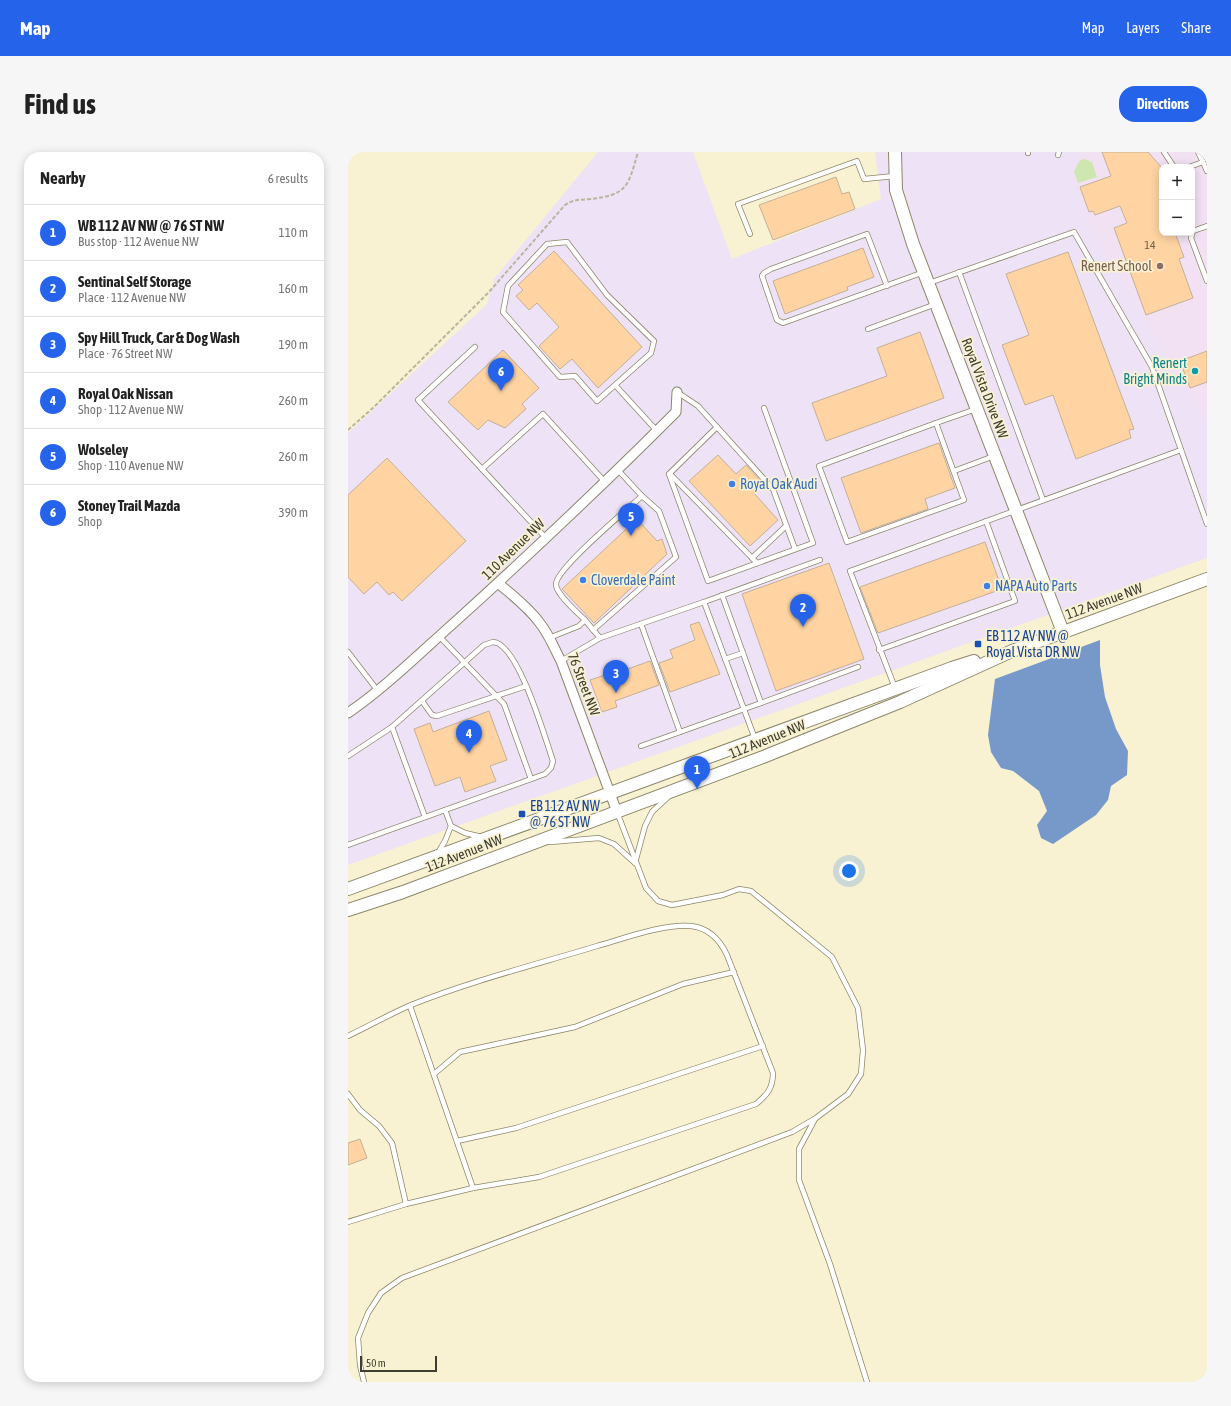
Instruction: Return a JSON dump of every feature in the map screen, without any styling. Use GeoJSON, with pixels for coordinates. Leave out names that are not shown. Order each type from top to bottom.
{"type":"FeatureCollection","features":[{"type":"Feature","properties":{"kind":"street","name":"Royal Vista Drive NW"},"geometry":{"type":"LineString","coordinates":[[895,152],[895,176],[901,205],[926,278],[1064,632]]}},
{"type":"Feature","properties":{"kind":"street","name":"110 Avenue NW"},"geometry":{"type":"LineString","coordinates":[[348,713],[378,691],[498,583],[657,432],[676,412],[677,392]]}},
{"type":"Feature","properties":{"kind":"street","name":"112 Avenue NW"},"geometry":{"type":"LineString","coordinates":[[348,890],[895,688],[952,668],[1012,651],[1207,579]]}},
{"type":"Feature","properties":{"kind":"street","name":"76 Street NW"},"geometry":{"type":"LineString","coordinates":[[498,583],[540,622],[561,661],[617,812]]}},
{"type":"Feature","properties":{"kind":"street","name":"112 Avenue NW"},"geometry":{"type":"LineString","coordinates":[[348,910],[403,892],[675,791],[900,702],[1012,651]]}},
{"type":"Feature","properties":{"kind":"lane"},"geometry":{"type":"LineString","coordinates":[[1164,152],[1172,164]]}},
{"type":"Feature","properties":{"kind":"lane"},"geometry":{"type":"LineString","coordinates":[[1198,152],[1207,171]]}},
{"type":"Feature","properties":{"kind":"lane"},"geometry":{"type":"LineString","coordinates":[[750,234],[738,204],[857,161],[864,179],[895,176]]}},
{"type":"Feature","properties":{"kind":"lane"},"geometry":{"type":"LineString","coordinates":[[1195,165],[1203,162]]}},
{"type":"Feature","properties":{"kind":"lane"},"geometry":{"type":"LineString","coordinates":[[1207,226],[1193,231],[1191,238],[1207,281]]}},
{"type":"Feature","properties":{"kind":"lane"},"geometry":{"type":"LineString","coordinates":[[887,286],[867,234],[771,269],[762,276],[777,320],[780,323],[887,286],[959,272],[1074,232],[1152,367],[1207,524]]}},
{"type":"Feature","properties":{"kind":"lane"},"geometry":{"type":"LineString","coordinates":[[567,242],[607,295],[654,340],[652,353],[615,385],[598,401],[575,376],[560,377],[503,312],[508,286],[547,244],[567,242]]}},
{"type":"Feature","properties":{"kind":"lane"},"geometry":{"type":"LineString","coordinates":[[959,272],[1043,500]]}},
{"type":"Feature","properties":{"kind":"lane"},"geometry":{"type":"LineString","coordinates":[[868,329],[936,304]]}},
{"type":"Feature","properties":{"kind":"lane"},"geometry":{"type":"LineString","coordinates":[[476,347],[418,400],[545,538]]}},
{"type":"Feature","properties":{"kind":"lane"},"geometry":{"type":"LineString","coordinates":[[615,385],[657,432]]}},
{"type":"Feature","properties":{"kind":"lane"},"geometry":{"type":"LineString","coordinates":[[677,392],[698,406],[773,489],[795,549]]}},
{"type":"Feature","properties":{"kind":"lane"},"geometry":{"type":"LineString","coordinates":[[669,474],[708,580],[813,542],[764,408]]}},
{"type":"Feature","properties":{"kind":"lane"},"geometry":{"type":"LineString","coordinates":[[936,423],[964,500],[847,542],[819,466],[936,423],[977,408]]}},
{"type":"Feature","properties":{"kind":"lane"},"geometry":{"type":"LineString","coordinates":[[482,469],[543,414],[605,482]]}},
{"type":"Feature","properties":{"kind":"lane"},"geometry":{"type":"LineString","coordinates":[[669,474],[717,427]]}},
{"type":"Feature","properties":{"kind":"lane"},"geometry":{"type":"LineString","coordinates":[[895,688],[879,650],[850,571],[1181,450]]}},
{"type":"Feature","properties":{"kind":"lane"},"geometry":{"type":"LineString","coordinates":[[954,471],[995,456]]}},
{"type":"Feature","properties":{"kind":"lane"},"geometry":{"type":"LineString","coordinates":[[593,630],[676,557],[659,511],[642,496],[618,470]]}},
{"type":"Feature","properties":{"kind":"lane"},"geometry":{"type":"LineString","coordinates":[[669,474],[757,563]]}},
{"type":"Feature","properties":{"kind":"lane"},"geometry":{"type":"LineString","coordinates":[[600,638],[560,594],[556,587],[556,583],[568,563],[642,496]]}},
{"type":"Feature","properties":{"kind":"lane"},"geometry":{"type":"LineString","coordinates":[[879,650],[1015,601],[986,521]]}},
{"type":"Feature","properties":{"kind":"lane"},"geometry":{"type":"LineString","coordinates":[[752,558],[786,526]]}},
{"type":"Feature","properties":{"kind":"lane"},"geometry":{"type":"LineString","coordinates":[[561,661],[600,638],[820,560]]}},
{"type":"Feature","properties":{"kind":"lane"},"geometry":{"type":"LineString","coordinates":[[722,595],[761,703]]}},
{"type":"Feature","properties":{"kind":"lane"},"geometry":{"type":"LineString","coordinates":[[704,602],[755,740]]}},
{"type":"Feature","properties":{"kind":"lane"},"geometry":{"type":"LineString","coordinates":[[549,638],[579,626],[585,620]]}},
{"type":"Feature","properties":{"kind":"lane"},"geometry":{"type":"LineString","coordinates":[[641,624],[680,732]]}},
{"type":"Feature","properties":{"kind":"lane"},"geometry":{"type":"LineString","coordinates":[[439,636],[504,704],[531,779]]}},
{"type":"Feature","properties":{"kind":"lane"},"geometry":{"type":"LineString","coordinates":[[348,756],[392,727],[484,646],[489,643],[497,642],[503,645],[509,652],[526,686],[553,761],[551,768],[545,774],[348,845]]}},
{"type":"Feature","properties":{"kind":"lane"},"geometry":{"type":"LineString","coordinates":[[348,652],[378,691]]}},
{"type":"Feature","properties":{"kind":"lane"},"geometry":{"type":"LineString","coordinates":[[725,659],[743,653]]}},
{"type":"Feature","properties":{"kind":"lane"},"geometry":{"type":"LineString","coordinates":[[641,746],[858,667]]}},
{"type":"Feature","properties":{"kind":"lane"},"geometry":{"type":"LineString","coordinates":[[422,701],[432,715],[437,716],[526,686]]}},
{"type":"Feature","properties":{"kind":"lane"},"geometry":{"type":"LineString","coordinates":[[392,727],[425,817]]}},
{"type":"Feature","properties":{"kind":"lane"},"geometry":{"type":"LineString","coordinates":[[635,863],[645,826],[652,812],[675,791]]}},
{"type":"Feature","properties":{"kind":"lane"},"geometry":{"type":"LineString","coordinates":[[435,858],[445,841],[451,826],[446,810]]}},
{"type":"Feature","properties":{"kind":"lane"},"geometry":{"type":"LineString","coordinates":[[364,1382],[360,1365],[358,1338],[368,1313],[381,1292],[402,1278],[792,1132],[816,1118],[848,1094],[861,1074],[863,1050],[858,1008],[832,957],[751,891],[739,889],[723,895],[672,905],[658,901],[646,888],[635,863],[617,812]]}},
{"type":"Feature","properties":{"kind":"lane"},"geometry":{"type":"LineString","coordinates":[[451,826],[465,833],[489,838]]}},
{"type":"Feature","properties":{"kind":"lane"},"geometry":{"type":"LineString","coordinates":[[527,845],[577,838],[599,838],[614,844],[635,863]]}},
{"type":"Feature","properties":{"kind":"lane"},"geometry":{"type":"LineString","coordinates":[[348,1036],[410,1006],[482,980],[673,926],[692,926],[709,932],[720,941],[734,972],[773,1073],[773,1084],[766,1095],[756,1104],[539,1177],[473,1188],[406,1204],[348,1222]]}},
{"type":"Feature","properties":{"kind":"lane"},"geometry":{"type":"LineString","coordinates":[[434,1074],[460,1052],[575,1027],[683,984],[734,972]]}},
{"type":"Feature","properties":{"kind":"lane"},"geometry":{"type":"LineString","coordinates":[[410,1006],[473,1188]]}},
{"type":"Feature","properties":{"kind":"lane"},"geometry":{"type":"LineString","coordinates":[[457,1141],[516,1128],[763,1046]]}},
{"type":"Feature","properties":{"kind":"lane"},"geometry":{"type":"LineString","coordinates":[[348,1094],[360,1110],[379,1126],[392,1144],[406,1204]]}},
{"type":"Feature","properties":{"kind":"lane"},"geometry":{"type":"LineString","coordinates":[[816,1118],[799,1149],[799,1180],[830,1264],[867,1382]]}},
{"type":"Feature","properties":{"kind":"path"},"geometry":{"type":"LineString","coordinates":[[348,430],[374,407],[478,303],[509,271],[566,205],[578,199],[607,197],[623,190],[631,178],[638,152]]}},
{"type":"Feature","properties":{"kind":"shaded area"},"geometry":{"type":"Polygon","coordinates":[[[598,152],[693,152],[732,259],[881,199],[875,152],[1207,152],[1207,558],[348,865],[348,433],[487,304],[494,279],[598,152]]]}},
{"type":"Feature","properties":{"kind":"shaded area","name":"Renert School"},"geometry":{"type":"Polygon","coordinates":[[[1083,152],[1207,152],[1207,421],[1205,422],[1090,226],[1070,171],[1083,152]]]}},
{"type":"Feature","properties":{"kind":"green space"},"geometry":{"type":"Polygon","coordinates":[[[1085,159],[1092,162],[1097,177],[1078,183],[1074,171],[1080,160],[1085,159]]]}},
{"type":"Feature","properties":{"kind":"water"},"geometry":{"type":"Polygon","coordinates":[[[1100,640],[1100,665],[1105,697],[1116,729],[1128,751],[1127,775],[1111,786],[1108,800],[1096,815],[1053,844],[1041,838],[1037,825],[1047,811],[1039,791],[1013,771],[1001,768],[991,752],[988,735],[995,679],[1100,640]]]}},
{"type":"Feature","properties":{"kind":"building","name":"Renert School"},"geometry":{"type":"Polygon","coordinates":[[[1102,152],[1148,152],[1159,165],[1159,236],[1176,236],[1184,257],[1179,259],[1193,298],[1146,315],[1114,228],[1127,223],[1120,206],[1095,215],[1093,211],[1089,212],[1080,187],[1111,176],[1102,152]]]}},
{"type":"Feature","properties":{"kind":"building"},"geometry":{"type":"Polygon","coordinates":[[[836,177],[842,194],[849,192],[855,209],[773,240],[759,205],[836,177]]]}},
{"type":"Feature","properties":{"kind":"building"},"geometry":{"type":"Polygon","coordinates":[[[863,248],[874,277],[847,287],[848,290],[785,314],[773,281],[863,248]]]}},
{"type":"Feature","properties":{"kind":"building"},"geometry":{"type":"Polygon","coordinates":[[[554,251],[642,347],[598,388],[572,359],[560,369],[539,346],[559,327],[537,303],[529,310],[516,296],[523,290],[518,285],[554,251]]]}},
{"type":"Feature","properties":{"kind":"building"},"geometry":{"type":"Polygon","coordinates":[[[1068,252],[1134,429],[1129,430],[1131,438],[1076,459],[1053,395],[1025,405],[1002,345],[1029,335],[1006,274],[1068,252]]]}},
{"type":"Feature","properties":{"kind":"building"},"geometry":{"type":"Polygon","coordinates":[[[920,332],[944,398],[826,441],[812,403],[887,376],[877,348],[920,332]]]}},
{"type":"Feature","properties":{"kind":"building"},"geometry":{"type":"Polygon","coordinates":[[[503,350],[539,388],[522,404],[526,409],[505,428],[488,420],[478,430],[448,402],[503,350]]]}},
{"type":"Feature","properties":{"kind":"building","name":"Renert Bright Minds"},"geometry":{"type":"Polygon","coordinates":[[[1207,351],[1207,382],[1190,388],[1180,361],[1207,351]]]}},
{"type":"Feature","properties":{"kind":"building"},"geometry":{"type":"Polygon","coordinates":[[[939,443],[955,488],[925,499],[928,509],[861,533],[841,478],[939,443]]]}},
{"type":"Feature","properties":{"kind":"building"},"geometry":{"type":"Polygon","coordinates":[[[718,455],[736,474],[746,465],[763,483],[753,492],[778,520],[750,546],[689,481],[718,455]]]}},
{"type":"Feature","properties":{"kind":"building"},"geometry":{"type":"Polygon","coordinates":[[[387,458],[466,541],[402,601],[393,592],[389,595],[377,582],[364,594],[348,577],[348,495],[387,458]]]}},
{"type":"Feature","properties":{"kind":"building"},"geometry":{"type":"Polygon","coordinates":[[[637,519],[657,541],[662,539],[667,554],[594,623],[562,589],[637,519]]]}},
{"type":"Feature","properties":{"kind":"building"},"geometry":{"type":"Polygon","coordinates":[[[985,542],[1002,589],[878,633],[860,587],[985,542]]]}},
{"type":"Feature","properties":{"kind":"building"},"geometry":{"type":"Polygon","coordinates":[[[829,563],[864,659],[776,691],[742,594],[829,563]]]}},
{"type":"Feature","properties":{"kind":"building"},"geometry":{"type":"Polygon","coordinates":[[[699,622],[720,674],[670,692],[659,663],[673,658],[670,650],[695,640],[690,625],[699,622]]]}},
{"type":"Feature","properties":{"kind":"building"},"geometry":{"type":"Polygon","coordinates":[[[650,661],[659,685],[615,701],[617,707],[602,712],[590,680],[605,675],[606,677],[650,661]]]}},
{"type":"Feature","properties":{"kind":"building"},"geometry":{"type":"Polygon","coordinates":[[[489,711],[507,760],[490,766],[496,781],[465,792],[460,777],[435,786],[414,729],[430,723],[433,732],[489,711]]]}},
{"type":"Feature","properties":{"kind":"building"},"geometry":{"type":"Polygon","coordinates":[[[360,1139],[367,1158],[348,1165],[348,1143],[360,1139]]]}},
{"type":"Feature","properties":{"kind":"place","name":"Renert School"},"geometry":{"type":"Point","coordinates":[1160,266]}},
{"type":"Feature","properties":{"kind":"place","name":"Renert Bright Minds"},"geometry":{"type":"Point","coordinates":[1195,371]}},
{"type":"Feature","properties":{"kind":"place","name":"Stoney Trail Mazda"},"geometry":{"type":"Point","coordinates":[501,391]}},
{"type":"Feature","properties":{"kind":"place","name":"Royal Oak Audi"},"geometry":{"type":"Point","coordinates":[732,484]}},
{"type":"Feature","properties":{"kind":"place","name":"Wolseley"},"geometry":{"type":"Point","coordinates":[631,536]}},
{"type":"Feature","properties":{"kind":"place","name":"Cloverdale Paint"},"geometry":{"type":"Point","coordinates":[583,580]}},
{"type":"Feature","properties":{"kind":"place","name":"NAPA Auto Parts"},"geometry":{"type":"Point","coordinates":[987,586]}},
{"type":"Feature","properties":{"kind":"place","name":"Sentinal Self Storage"},"geometry":{"type":"Point","coordinates":[803,627]}},
{"type":"Feature","properties":{"kind":"place","name":"EB 112 AV NW @ Royal Vista DR NW"},"geometry":{"type":"Point","coordinates":[978,644]}},
{"type":"Feature","properties":{"kind":"place","name":"Spy Hill Truck, Car & Dog Wash"},"geometry":{"type":"Point","coordinates":[616,693]}},
{"type":"Feature","properties":{"kind":"place","name":"Royal Oak Nissan"},"geometry":{"type":"Point","coordinates":[469,753]}},
{"type":"Feature","properties":{"kind":"place","name":"WB 112 AV NW @ 76 ST NW"},"geometry":{"type":"Point","coordinates":[697,789]}},
{"type":"Feature","properties":{"kind":"place","name":"EB 112 AV NW @ 76 ST NW"},"geometry":{"type":"Point","coordinates":[522,814]}}]}
